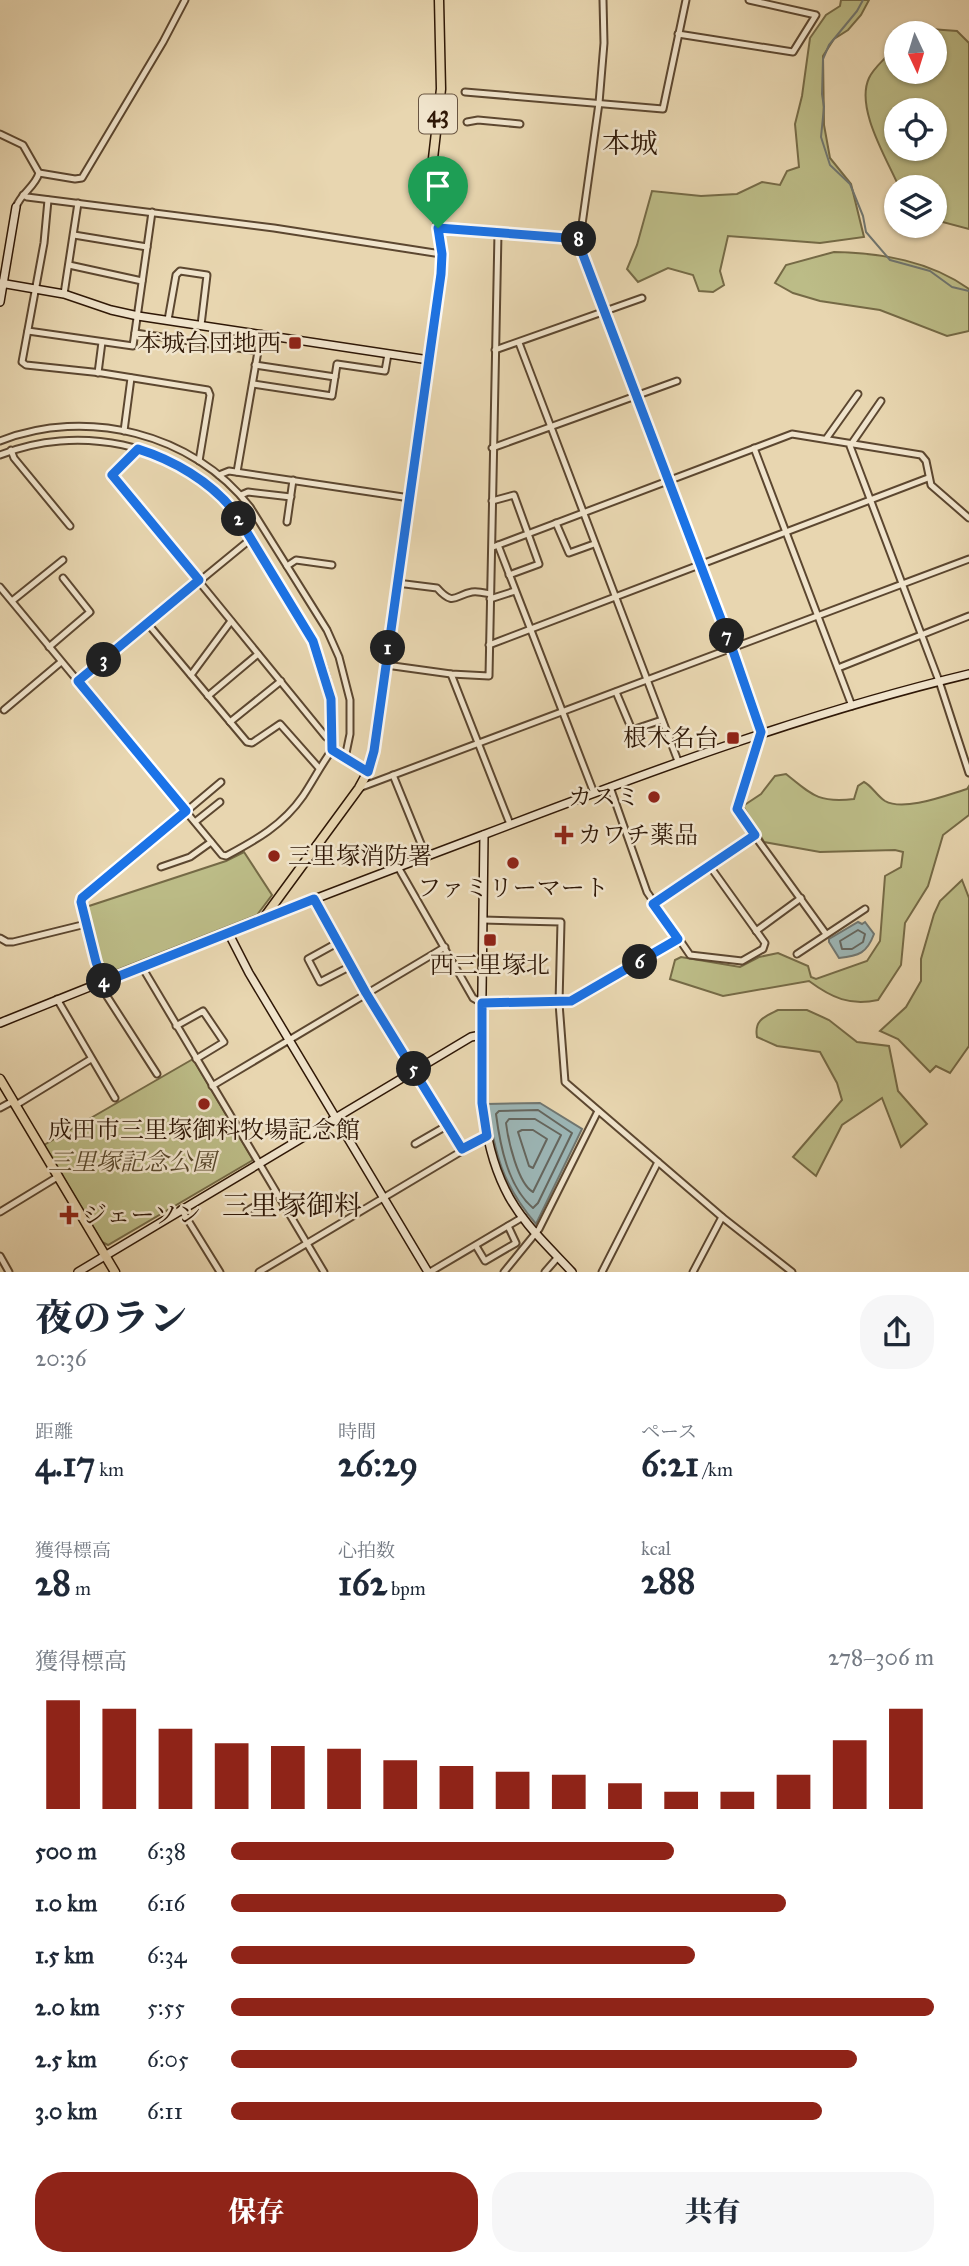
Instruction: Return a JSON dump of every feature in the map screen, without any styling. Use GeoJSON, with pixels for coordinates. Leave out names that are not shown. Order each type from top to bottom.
{"type":"FeatureCollection","features":[{"type":"Feature","properties":{"kind":"main road","name":"43"},"geometry":{"type":"LineString","coordinates":[[263,919],[359,789],[368,772],[374,751],[442,254],[432,167],[441,89],[439,0]]}},
{"type":"Feature","properties":{"kind":"main road"},"geometry":{"type":"LineString","coordinates":[[0,1079],[115,1272]]}},
{"type":"Feature","properties":{"kind":"street"},"geometry":{"type":"LineString","coordinates":[[39,173],[75,179],[84,176],[185,0]]}},
{"type":"Feature","properties":{"kind":"street"},"geometry":{"type":"LineString","coordinates":[[603,0],[604,43],[599,103],[580,247],[732,648],[761,732],[737,809],[826,934]]}},
{"type":"Feature","properties":{"kind":"street"},"geometry":{"type":"LineString","coordinates":[[465,92],[663,109],[686,0]]}},
{"type":"Feature","properties":{"kind":"street"},"geometry":{"type":"LineString","coordinates":[[678,34],[793,52],[816,15],[749,0]]}},
{"type":"Feature","properties":{"kind":"street"},"geometry":{"type":"LineString","coordinates":[[467,122],[478,120],[520,124]]}},
{"type":"Feature","properties":{"kind":"street"},"geometry":{"type":"LineString","coordinates":[[0,134],[23,145],[39,173],[16,207],[0,302]]}},
{"type":"Feature","properties":{"kind":"street"},"geometry":{"type":"LineString","coordinates":[[23,195],[274,228],[442,254]]}},
{"type":"Feature","properties":{"kind":"street"},"geometry":{"type":"LineString","coordinates":[[48,200],[44,243],[22,360],[26,365],[210,391],[199,461]]}},
{"type":"Feature","properties":{"kind":"street"},"geometry":{"type":"LineString","coordinates":[[64,294],[78,203]]}},
{"type":"Feature","properties":{"kind":"street"},"geometry":{"type":"LineString","coordinates":[[28,331],[133,346],[152,212]]}},
{"type":"Feature","properties":{"kind":"street"},"geometry":{"type":"LineString","coordinates":[[438,228],[580,239]]}},
{"type":"Feature","properties":{"kind":"street"},"geometry":{"type":"LineString","coordinates":[[386,665],[489,676],[490,596],[495,546],[492,449],[499,233]]}},
{"type":"Feature","properties":{"kind":"street"},"geometry":{"type":"LineString","coordinates":[[74,234],[147,247]]}},
{"type":"Feature","properties":{"kind":"street"},"geometry":{"type":"LineString","coordinates":[[69,265],[142,281]]}},
{"type":"Feature","properties":{"kind":"street"},"geometry":{"type":"LineString","coordinates":[[168,320],[176,275],[180,271],[207,275],[201,325]]}},
{"type":"Feature","properties":{"kind":"street"},"geometry":{"type":"LineString","coordinates":[[2,283],[64,294],[138,316],[429,360]]}},
{"type":"Feature","properties":{"kind":"street"},"geometry":{"type":"LineString","coordinates":[[495,350],[642,298]]}},
{"type":"Feature","properties":{"kind":"street"},"geometry":{"type":"LineString","coordinates":[[135,333],[258,351]]}},
{"type":"Feature","properties":{"kind":"street"},"geometry":{"type":"LineString","coordinates":[[237,472],[261,334]]}},
{"type":"Feature","properties":{"kind":"street"},"geometry":{"type":"LineString","coordinates":[[97,373],[102,342]]}},
{"type":"Feature","properties":{"kind":"street"},"geometry":{"type":"LineString","coordinates":[[519,343],[678,761]]}},
{"type":"Feature","properties":{"kind":"street"},"geometry":{"type":"LineString","coordinates":[[253,384],[332,396],[337,364],[385,371],[388,354]]}},
{"type":"Feature","properties":{"kind":"street"},"geometry":{"type":"LineString","coordinates":[[255,365],[335,377]]}},
{"type":"Feature","properties":{"kind":"street"},"geometry":{"type":"LineString","coordinates":[[124,431],[131,378]]}},
{"type":"Feature","properties":{"kind":"street"},"geometry":{"type":"LineString","coordinates":[[492,449],[677,381]]}},
{"type":"Feature","properties":{"kind":"street"},"geometry":{"type":"LineString","coordinates":[[826,439],[858,394]]}},
{"type":"Feature","properties":{"kind":"street"},"geometry":{"type":"LineString","coordinates":[[851,443],[881,401]]}},
{"type":"Feature","properties":{"kind":"street"},"geometry":{"type":"LineString","coordinates":[[0,441],[25,432],[66,426],[124,431],[165,443],[199,461],[241,495],[327,630],[339,657],[350,700],[350,734],[345,758]]}},
{"type":"Feature","properties":{"kind":"street"},"geometry":{"type":"LineString","coordinates":[[495,546],[792,434],[918,454],[926,461],[928,478],[932,485],[969,518]]}},
{"type":"Feature","properties":{"kind":"street"},"geometry":{"type":"LineString","coordinates":[[0,455],[38,443],[70,440],[107,442],[138,449],[175,464],[203,482],[228,504],[252,538],[320,657],[331,699],[332,750],[301,799],[270,832],[226,856],[222,855],[0,587]]}},
{"type":"Feature","properties":{"kind":"street"},"geometry":{"type":"LineString","coordinates":[[851,443],[901,585],[939,681],[969,773]]}},
{"type":"Feature","properties":{"kind":"street"},"geometry":{"type":"LineString","coordinates":[[754,448],[852,706]]}},
{"type":"Feature","properties":{"kind":"street"},"geometry":{"type":"LineString","coordinates":[[138,449],[112,475],[326,737],[331,738]]}},
{"type":"Feature","properties":{"kind":"street"},"geometry":{"type":"LineString","coordinates":[[11,450],[14,458],[70,526]]}},
{"type":"Feature","properties":{"kind":"street"},"geometry":{"type":"LineString","coordinates":[[219,475],[226,471],[237,472],[410,498]]}},
{"type":"Feature","properties":{"kind":"street"},"geometry":{"type":"LineString","coordinates":[[489,645],[928,478]]}},
{"type":"Feature","properties":{"kind":"street"},"geometry":{"type":"LineString","coordinates":[[287,522],[293,480]]}},
{"type":"Feature","properties":{"kind":"street"},"geometry":{"type":"LineString","coordinates":[[241,495],[248,492],[291,497]]}},
{"type":"Feature","properties":{"kind":"street"},"geometry":{"type":"LineString","coordinates":[[492,500],[514,495],[539,564],[509,575]]}},
{"type":"Feature","properties":{"kind":"street"},"geometry":{"type":"LineString","coordinates":[[556,523],[569,553],[594,544]]}},
{"type":"Feature","properties":{"kind":"street"},"geometry":{"type":"LineString","coordinates":[[78,681],[252,538]]}},
{"type":"Feature","properties":{"kind":"street"},"geometry":{"type":"LineString","coordinates":[[495,546],[509,575],[594,793]]}},
{"type":"Feature","properties":{"kind":"street"},"geometry":{"type":"LineString","coordinates":[[359,789],[969,559]]}},
{"type":"Feature","properties":{"kind":"street"},"geometry":{"type":"LineString","coordinates":[[12,601],[62,560]]}},
{"type":"Feature","properties":{"kind":"street"},"geometry":{"type":"LineString","coordinates":[[287,566],[296,560],[332,565]]}},
{"type":"Feature","properties":{"kind":"street"},"geometry":{"type":"LineString","coordinates":[[49,647],[90,611],[63,578]]}},
{"type":"Feature","properties":{"kind":"street"},"geometry":{"type":"LineString","coordinates":[[397,583],[437,588],[443,596],[457,598],[471,593],[490,596],[515,591]]}},
{"type":"Feature","properties":{"kind":"street"},"geometry":{"type":"LineString","coordinates":[[838,668],[969,616]]}},
{"type":"Feature","properties":{"kind":"street"},"geometry":{"type":"LineString","coordinates":[[191,675],[231,621]]}},
{"type":"Feature","properties":{"kind":"street"},"geometry":{"type":"LineString","coordinates":[[148,624],[250,744],[280,724],[319,768]]}},
{"type":"Feature","properties":{"kind":"street"},"geometry":{"type":"LineString","coordinates":[[208,696],[258,654]]}},
{"type":"Feature","properties":{"kind":"street"},"geometry":{"type":"LineString","coordinates":[[4,710],[61,662]]}},
{"type":"Feature","properties":{"kind":"street"},"geometry":{"type":"LineString","coordinates":[[451,674],[510,824]]}},
{"type":"Feature","properties":{"kind":"street"},"geometry":{"type":"LineString","coordinates":[[0,1023],[314,899],[678,761],[761,732],[969,674]]}},
{"type":"Feature","properties":{"kind":"street"},"geometry":{"type":"LineString","coordinates":[[230,722],[281,681]]}},
{"type":"Feature","properties":{"kind":"street"},"geometry":{"type":"LineString","coordinates":[[616,692],[632,730],[662,720]]}},
{"type":"Feature","properties":{"kind":"street"},"geometry":{"type":"LineString","coordinates":[[332,750],[368,772]]}},
{"type":"Feature","properties":{"kind":"street"},"geometry":{"type":"LineString","coordinates":[[393,775],[426,856]]}},
{"type":"Feature","properties":{"kind":"street"},"geometry":{"type":"LineString","coordinates":[[158,1074],[102,983],[81,902],[82,898],[221,782]]}},
{"type":"Feature","properties":{"kind":"street"},"geometry":{"type":"LineString","coordinates":[[610,787],[646,892],[678,939],[690,954],[742,961],[763,949],[765,943],[709,865]]}},
{"type":"Feature","properties":{"kind":"street"},"geometry":{"type":"LineString","coordinates":[[195,822],[220,802]]}},
{"type":"Feature","properties":{"kind":"street"},"geometry":{"type":"LineString","coordinates":[[484,835],[481,1035],[482,1103],[487,1136],[504,1187],[523,1217],[572,1272]]}},
{"type":"Feature","properties":{"kind":"street"},"geometry":{"type":"LineString","coordinates":[[653,904],[755,835]]}},
{"type":"Feature","properties":{"kind":"street"},"geometry":{"type":"LineString","coordinates":[[161,867],[190,857],[211,842]]}},
{"type":"Feature","properties":{"kind":"street"},"geometry":{"type":"LineString","coordinates":[[398,867],[473,998],[482,1003],[559,1003],[581,997],[678,939]]}},
{"type":"Feature","properties":{"kind":"street"},"geometry":{"type":"LineString","coordinates":[[756,931],[802,898]]}},
{"type":"Feature","properties":{"kind":"street"},"geometry":{"type":"LineString","coordinates":[[314,899],[366,993],[462,1149]]}},
{"type":"Feature","properties":{"kind":"street"},"geometry":{"type":"LineString","coordinates":[[797,954],[865,909]]}},
{"type":"Feature","properties":{"kind":"street"},"geometry":{"type":"LineString","coordinates":[[483,920],[561,922],[559,1003],[565,1083],[722,1217],[792,1272]]}},
{"type":"Feature","properties":{"kind":"street"},"geometry":{"type":"LineString","coordinates":[[0,938],[7,943],[86,924]]}},
{"type":"Feature","properties":{"kind":"street"},"geometry":{"type":"LineString","coordinates":[[229,934],[249,973],[429,1272],[523,1217]]}},
{"type":"Feature","properties":{"kind":"street"},"geometry":{"type":"LineString","coordinates":[[337,943],[308,959],[320,982],[351,966]]}},
{"type":"Feature","properties":{"kind":"street"},"geometry":{"type":"LineString","coordinates":[[212,1086],[444,947]]}},
{"type":"Feature","properties":{"kind":"street"},"geometry":{"type":"LineString","coordinates":[[142,967],[324,1272]]}},
{"type":"Feature","properties":{"kind":"street"},"geometry":{"type":"LineString","coordinates":[[57,999],[115,1098]]}},
{"type":"Feature","properties":{"kind":"street"},"geometry":{"type":"LineString","coordinates":[[176,1026],[203,1011],[224,1042],[196,1059]]}},
{"type":"Feature","properties":{"kind":"street"},"geometry":{"type":"LineString","coordinates":[[78,1272],[471,1037],[481,1035]]}},
{"type":"Feature","properties":{"kind":"street"},"geometry":{"type":"LineString","coordinates":[[0,1108],[15,1103],[91,1059]]}},
{"type":"Feature","properties":{"kind":"street"},"geometry":{"type":"LineString","coordinates":[[504,1272],[536,1233],[598,1111]]}},
{"type":"Feature","properties":{"kind":"street"},"geometry":{"type":"LineString","coordinates":[[415,1144],[448,1125]]}},
{"type":"Feature","properties":{"kind":"street"},"geometry":{"type":"LineString","coordinates":[[259,1272],[487,1136]]}},
{"type":"Feature","properties":{"kind":"street"},"geometry":{"type":"LineString","coordinates":[[602,1272],[658,1162]]}},
{"type":"Feature","properties":{"kind":"street"},"geometry":{"type":"LineString","coordinates":[[0,1212],[59,1176]]}},
{"type":"Feature","properties":{"kind":"street"},"geometry":{"type":"LineString","coordinates":[[247,1211],[276,1194]]}},
{"type":"Feature","properties":{"kind":"street"},"geometry":{"type":"LineString","coordinates":[[180,1209],[220,1272]]}},
{"type":"Feature","properties":{"kind":"street"},"geometry":{"type":"LineString","coordinates":[[693,1272],[722,1217]]}},
{"type":"Feature","properties":{"kind":"street"},"geometry":{"type":"LineString","coordinates":[[476,1245],[485,1261],[516,1243],[508,1226]]}},
{"type":"Feature","properties":{"kind":"street"},"geometry":{"type":"LineString","coordinates":[[0,1256],[9,1272]]}},
{"type":"Feature","properties":{"kind":"street"},"geometry":{"type":"LineString","coordinates":[[545,1272],[558,1257]]}},
{"type":"Feature","properties":{"kind":"street"},"geometry":{"type":"LineString","coordinates":[[780,1272],[784,1266]]}},
{"type":"Feature","properties":{"kind":"green space"},"geometry":{"type":"Polygon","coordinates":[[[841,0],[869,0],[861,15],[848,30],[834,39],[823,56],[824,125],[830,158],[851,184],[864,237],[820,243],[728,236],[720,271],[724,285],[713,292],[699,291],[693,275],[668,268],[638,282],[627,269],[637,245],[652,191],[701,196],[737,194],[762,182],[780,185],[787,171],[799,167],[795,124],[810,38],[826,15],[840,6],[841,0]]]}},
{"type":"Feature","properties":{"kind":"green space"},"geometry":{"type":"Polygon","coordinates":[[[947,30],[957,31],[969,43],[969,229],[947,223],[947,175],[893,175],[887,161],[947,161],[947,98],[884,98],[884,154],[874,133],[866,104],[869,78],[884,59],[884,84],[947,84],[947,30]]]}},
{"type":"Feature","properties":{"kind":"green space"},"geometry":{"type":"Polygon","coordinates":[[[834,252],[905,260],[954,279],[969,289],[969,331],[947,336],[880,310],[820,301],[793,293],[775,283],[786,265],[834,252]]]}},
{"type":"Feature","properties":{"kind":"green space"},"geometry":{"type":"Polygon","coordinates":[[[786,774],[816,796],[832,800],[854,799],[858,786],[864,782],[885,801],[903,805],[937,798],[967,789],[969,786],[969,815],[943,835],[928,886],[905,923],[901,965],[878,1000],[859,1002],[842,999],[809,981],[723,996],[670,979],[675,960],[681,957],[740,967],[759,957],[778,953],[808,966],[811,977],[816,979],[867,961],[880,941],[885,876],[901,867],[903,852],[820,852],[764,842],[743,806],[761,794],[775,776],[786,774]]]}},
{"type":"Feature","properties":{"kind":"green space"},"geometry":{"type":"Polygon","coordinates":[[[244,852],[272,895],[257,915],[107,974],[104,972],[86,907],[226,861],[244,852]]]}},
{"type":"Feature","properties":{"kind":"green space"},"geometry":{"type":"Polygon","coordinates":[[[962,880],[969,898],[969,1046],[950,1073],[936,1066],[930,1072],[898,1039],[880,1031],[906,1007],[921,981],[921,959],[934,914],[940,901],[962,880]]]}},
{"type":"Feature","properties":{"kind":"green space"},"geometry":{"type":"Polygon","coordinates":[[[778,1010],[807,1010],[829,1020],[857,1042],[889,1046],[898,1091],[927,1124],[901,1147],[882,1098],[842,1125],[816,1176],[793,1157],[842,1100],[837,1083],[820,1052],[777,1046],[757,1037],[759,1023],[764,1017],[778,1010]]]}},
{"type":"Feature","properties":{"kind":"green space","name":"三里塚記念公園"},"geometry":{"type":"Polygon","coordinates":[[[193,1059],[253,1160],[108,1245],[102,1242],[44,1145],[193,1059]]]}},
{"type":"Feature","properties":{"kind":"water"},"geometry":{"type":"Polygon","coordinates":[[[858,922],[865,922],[874,934],[871,940],[861,952],[839,958],[829,939],[858,922]]]}},
{"type":"Feature","properties":{"kind":"water"},"geometry":{"type":"Polygon","coordinates":[[[540,1103],[582,1129],[536,1224],[515,1195],[502,1168],[487,1104],[540,1103]]]}},
{"type":"Feature","properties":{"kind":"waterway"},"geometry":{"type":"LineString","coordinates":[[863,0],[829,45],[823,59],[824,107],[821,137],[830,165],[850,184],[863,216],[866,232],[890,260],[930,271],[952,287],[969,291]]}},
{"type":"Feature","properties":{"kind":"place","name":"本城台団地西"},"geometry":{"type":"Point","coordinates":[295,343]}},
{"type":"Feature","properties":{"kind":"place","name":"根木名台"},"geometry":{"type":"Point","coordinates":[733,738]}},
{"type":"Feature","properties":{"kind":"place","name":"カスミ"},"geometry":{"type":"Point","coordinates":[654,797]}},
{"type":"Feature","properties":{"kind":"place","name":"カワチ薬品"},"geometry":{"type":"Point","coordinates":[564,835]}},
{"type":"Feature","properties":{"kind":"place","name":"三里塚消防署"},"geometry":{"type":"Point","coordinates":[274,856]}},
{"type":"Feature","properties":{"kind":"place","name":"ファミリーマート"},"geometry":{"type":"Point","coordinates":[513,863]}},
{"type":"Feature","properties":{"kind":"place","name":"西三里塚北"},"geometry":{"type":"Point","coordinates":[490,940]}},
{"type":"Feature","properties":{"kind":"place","name":"成田市三里塚御料牧場記念館"},"geometry":{"type":"Point","coordinates":[204,1104]}},
{"type":"Feature","properties":{"kind":"place","name":"ジェーソン"},"geometry":{"type":"Point","coordinates":[69,1215]}},
{"type":"Feature","properties":{"kind":"district","name":"本城"},"geometry":{"type":"Point","coordinates":[630,143]}},
{"type":"Feature","properties":{"kind":"district","name":"三里塚御料"},"geometry":{"type":"Point","coordinates":[292,1205]}},
{"type":"Feature","properties":{"kind":"route"},"geometry":{"type":"LineString","coordinates":[[438,228],[580,239],[580,247],[732,648],[761,732],[737,809],[755,835],[653,904],[678,939],[571,1001],[482,1003],[482,1103],[487,1136],[462,1149],[366,993],[314,899],[104,982],[96,962],[81,902],[82,898],[186,811],[78,681],[199,580],[112,475],[138,449],[188,472],[234,511],[320,657],[331,699],[332,750],[368,772],[374,751],[441,274],[442,254],[438,228]]}}]}
